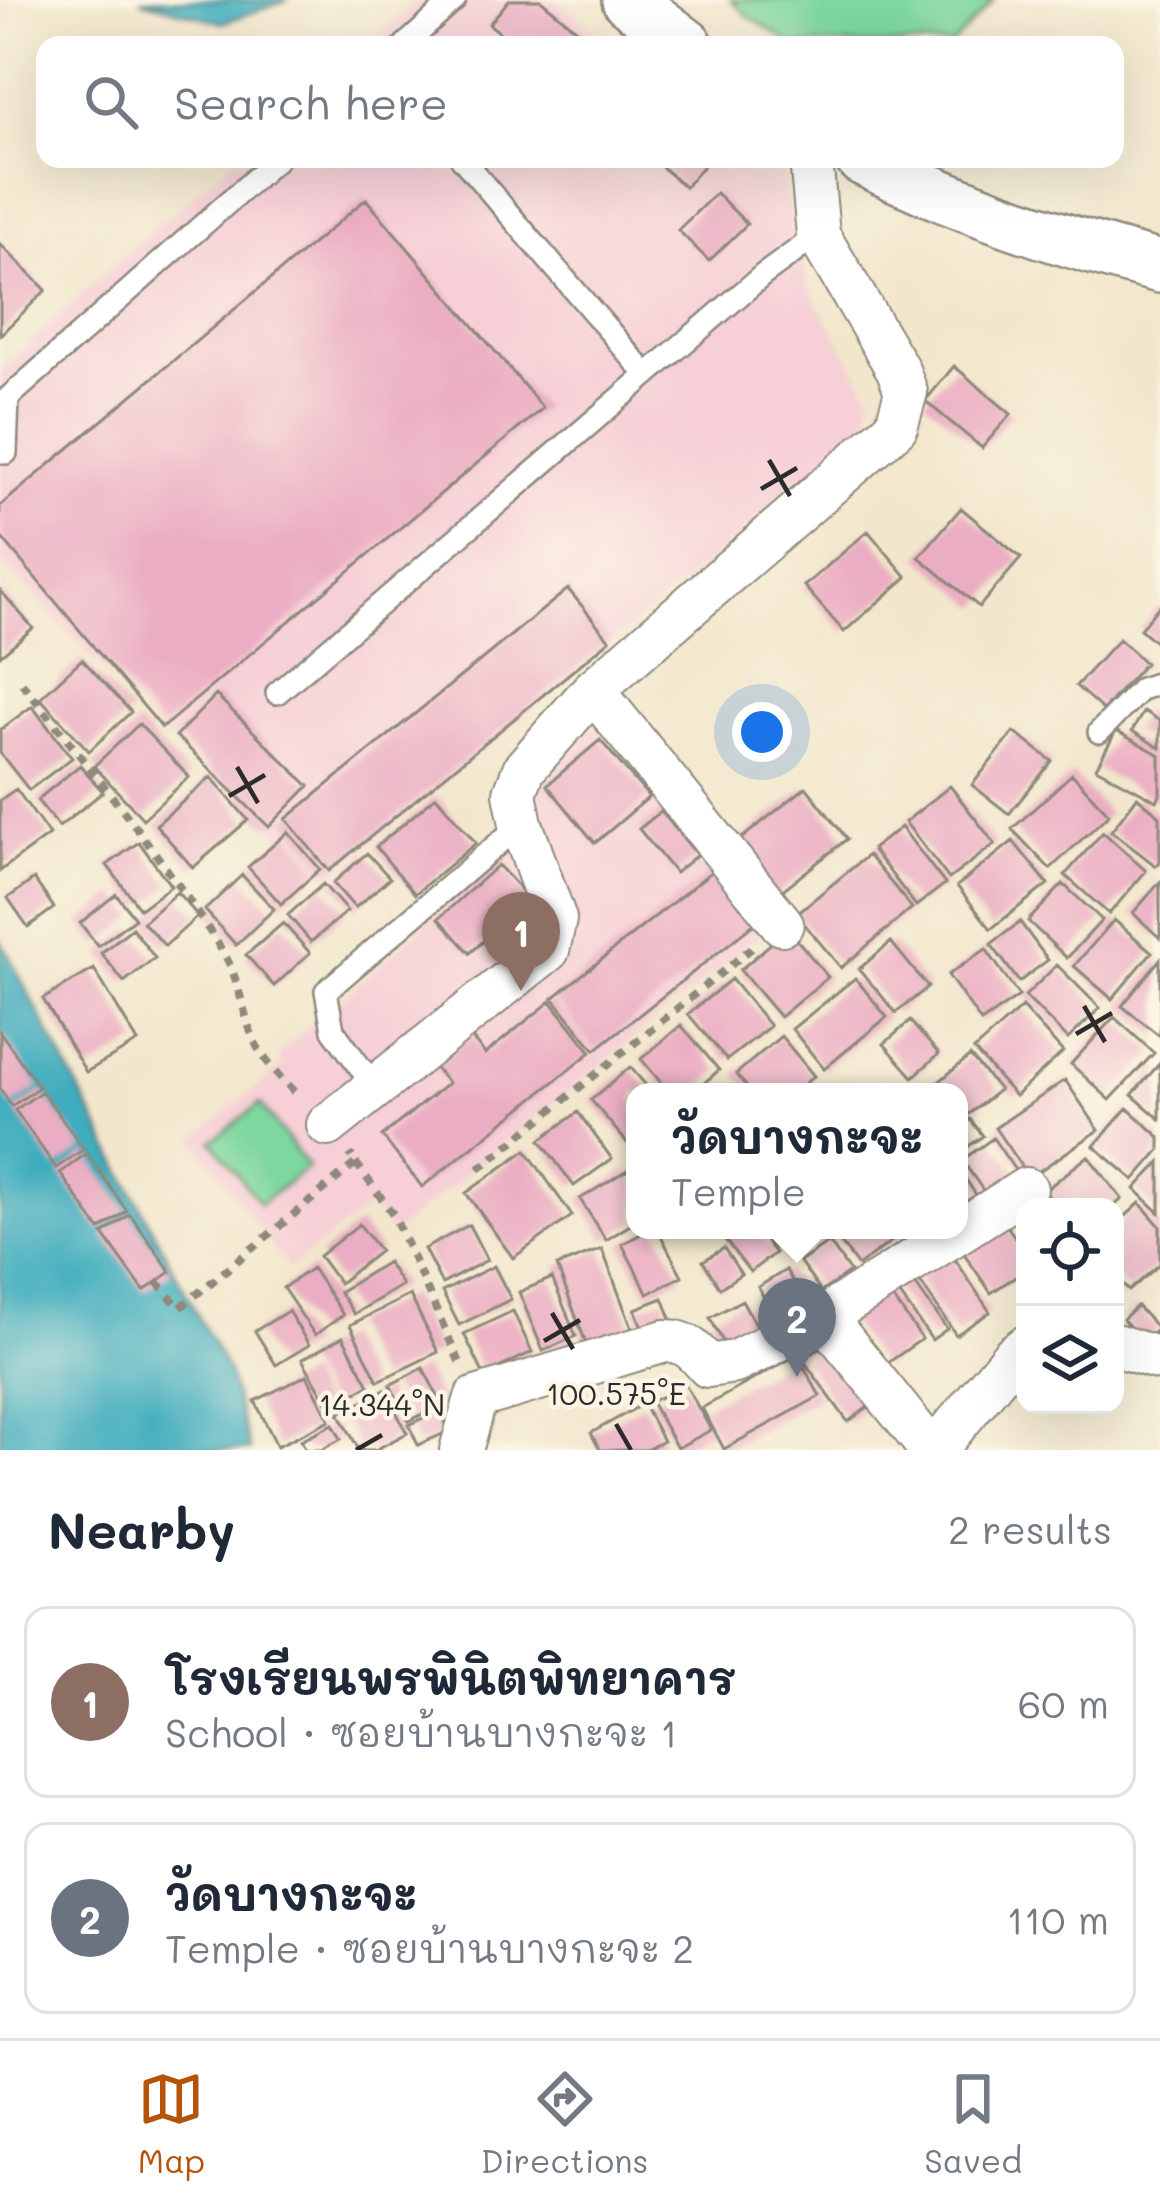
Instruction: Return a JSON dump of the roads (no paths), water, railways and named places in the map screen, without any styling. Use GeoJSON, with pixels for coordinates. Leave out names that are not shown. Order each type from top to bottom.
{"type":"FeatureCollection","features":[{"type":"Feature","properties":{"kind":"street"},"geometry":{"type":"LineString","coordinates":[[628,0],[675,36]]}},
{"type":"Feature","properties":{"kind":"street"},"geometry":{"type":"LineString","coordinates":[[328,1125],[548,950],[555,919],[521,824],[515,793],[524,769],[593,690],[896,428],[906,392],[898,370],[818,235],[812,168]]}},
{"type":"Feature","properties":{"kind":"street"},"geometry":{"type":"LineString","coordinates":[[880,168],[1022,228],[1160,267]]}},
{"type":"Feature","properties":{"kind":"street"},"geometry":{"type":"LineString","coordinates":[[593,690],[782,924]]}},
{"type":"Feature","properties":{"kind":"street"},"geometry":{"type":"LineString","coordinates":[[968,1226],[1026,1189]]}},
{"type":"Feature","properties":{"kind":"street"},"geometry":{"type":"LineString","coordinates":[[461,1450],[476,1398],[665,1341],[691,1346],[707,1366],[735,1362],[824,1317],[947,1239]]}},
{"type":"Feature","properties":{"kind":"street"},"geometry":{"type":"LineString","coordinates":[[824,1317],[933,1450],[1016,1354]]}},
{"type":"Feature","properties":{"kind":"street"},"geometry":{"type":"LineString","coordinates":[[1124,1348],[1160,1359]]}},
{"type":"Feature","properties":{"kind":"lane"},"geometry":{"type":"LineString","coordinates":[[414,36],[455,0]]}},
{"type":"Feature","properties":{"kind":"lane"},"geometry":{"type":"LineString","coordinates":[[6,453],[4,394],[267,168]]}},
{"type":"Feature","properties":{"kind":"lane"},"geometry":{"type":"LineString","coordinates":[[470,168],[647,375]]}},
{"type":"Feature","properties":{"kind":"lane"},"geometry":{"type":"LineString","coordinates":[[277,693],[763,275],[818,235]]}},
{"type":"Feature","properties":{"kind":"lane"},"geometry":{"type":"LineString","coordinates":[[1099,732],[1142,689],[1160,682]]}},
{"type":"Feature","properties":{"kind":"lane"},"geometry":{"type":"LineString","coordinates":[[374,1086],[333,1030],[326,991],[521,824]]}},
{"type":"Feature","properties":{"kind":"water"},"geometry":{"type":"Polygon","coordinates":[[[140,0],[289,0],[223,23],[140,0]]]}},
{"type":"Feature","properties":{"kind":"water"},"geometry":{"type":"Polygon","coordinates":[[[0,939],[228,1373],[250,1450],[0,1450],[0,939]]]}},
{"type":"Feature","properties":{"kind":"place","name":"โรงเรียนพรพินิตพิทยาคาร"},"geometry":{"type":"Point","coordinates":[521,991]}},
{"type":"Feature","properties":{"kind":"place","name":"วัดบางกะจะ"},"geometry":{"type":"Point","coordinates":[797,1377]}}]}
